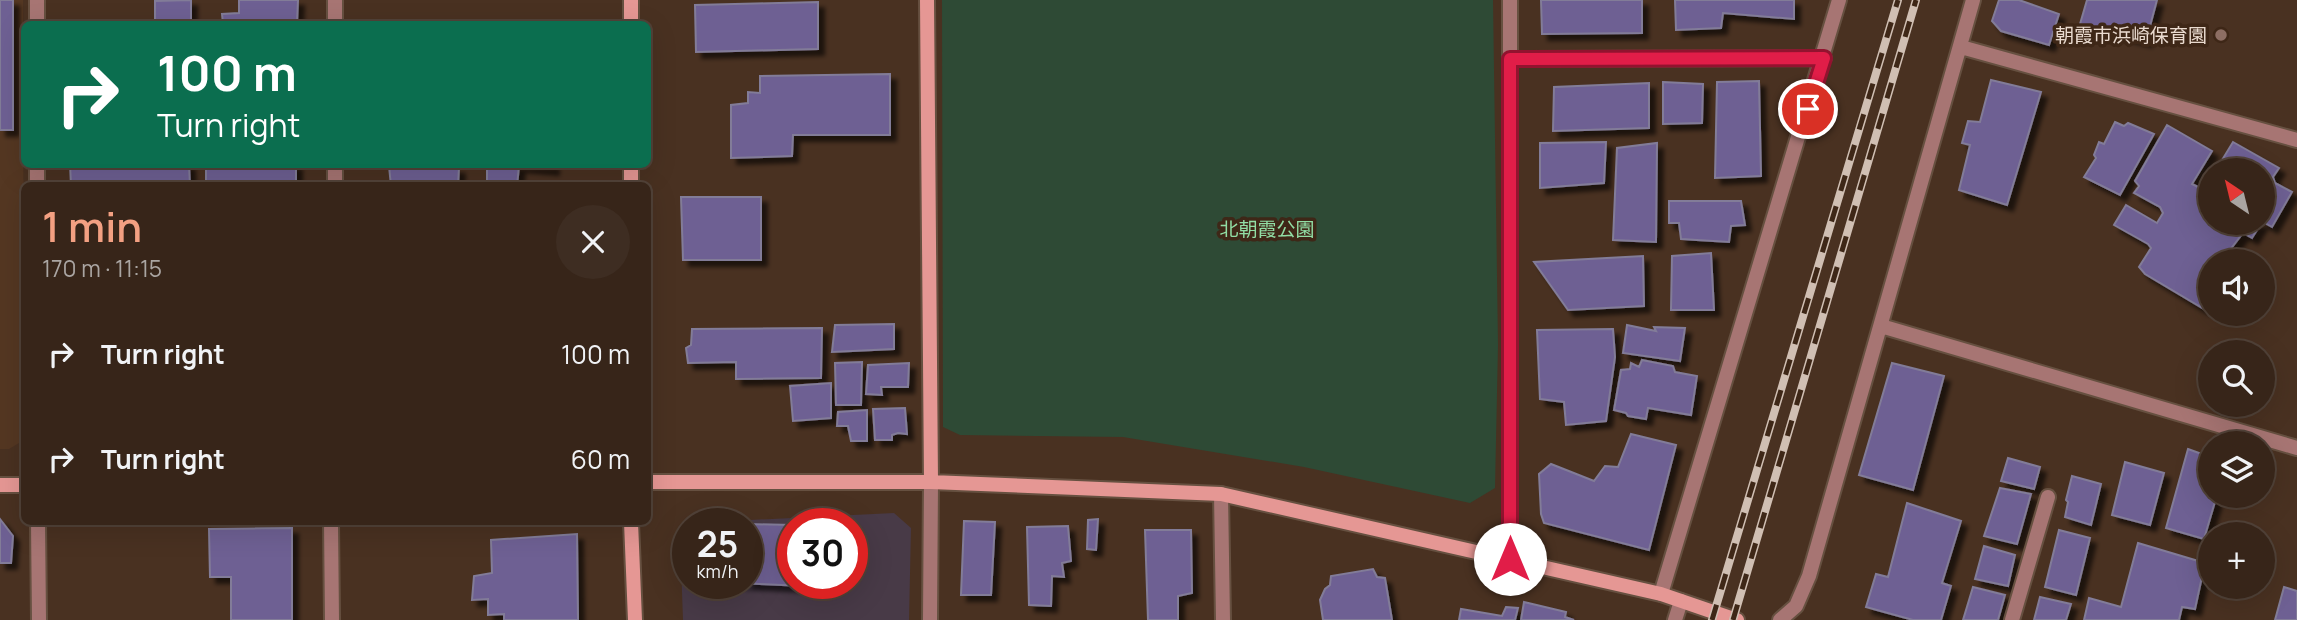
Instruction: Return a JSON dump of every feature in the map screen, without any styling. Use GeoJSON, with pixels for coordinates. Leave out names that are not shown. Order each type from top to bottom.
{"type":"FeatureCollection","features":[{"type":"Feature","properties":{"kind":"street"},"geometry":{"type":"LineString","coordinates":[[37,0],[37,21]]}},
{"type":"Feature","properties":{"kind":"street"},"geometry":{"type":"LineString","coordinates":[[335,0],[335,21]]}},
{"type":"Feature","properties":{"kind":"street"},"geometry":{"type":"LineString","coordinates":[[631,0],[631,21]]}},
{"type":"Feature","properties":{"kind":"street"},"geometry":{"type":"LineString","coordinates":[[927,0],[930,620]]}},
{"type":"Feature","properties":{"kind":"street"},"geometry":{"type":"LineString","coordinates":[[1510,0],[1510,559]]}},
{"type":"Feature","properties":{"kind":"street"},"geometry":{"type":"LineString","coordinates":[[1661,594],[1824,58],[1839,0]]}},
{"type":"Feature","properties":{"kind":"street"},"geometry":{"type":"LineString","coordinates":[[1780,620],[1796,606],[1809,576],[1973,0]]}},
{"type":"Feature","properties":{"kind":"street"},"geometry":{"type":"LineString","coordinates":[[1961,47],[2297,140]]}},
{"type":"Feature","properties":{"kind":"street"},"geometry":{"type":"LineString","coordinates":[[1510,59],[1824,58]]}},
{"type":"Feature","properties":{"kind":"street"},"geometry":{"type":"LineString","coordinates":[[1881,326],[2297,448]]}},
{"type":"Feature","properties":{"kind":"street"},"geometry":{"type":"LineString","coordinates":[[651,481],[930,482],[1221,494],[1661,594],[1737,620]]}},
{"type":"Feature","properties":{"kind":"street"},"geometry":{"type":"LineString","coordinates":[[0,485],[21,485]]}},
{"type":"Feature","properties":{"kind":"street"},"geometry":{"type":"LineString","coordinates":[[1221,494],[1223,620]]}},
{"type":"Feature","properties":{"kind":"street"},"geometry":{"type":"LineString","coordinates":[[2012,620],[2048,497]]}},
{"type":"Feature","properties":{"kind":"street"},"geometry":{"type":"LineString","coordinates":[[38,525],[39,620]]}},
{"type":"Feature","properties":{"kind":"street"},"geometry":{"type":"LineString","coordinates":[[331,525],[332,620]]}},
{"type":"Feature","properties":{"kind":"street"},"geometry":{"type":"LineString","coordinates":[[631,525],[635,620]]}},
{"type":"Feature","properties":{"kind":"street"},"geometry":{"type":"LineString","coordinates":[[1675,620],[1681,601]]}},
{"type":"Feature","properties":{"kind":"shaded area"},"geometry":{"type":"Polygon","coordinates":[[[0,0],[23,0],[21,442],[9,449],[0,449],[0,0]]]}},
{"type":"Feature","properties":{"kind":"shaded area"},"geometry":{"type":"Polygon","coordinates":[[[894,513],[911,528],[909,620],[683,620],[682,599],[763,599],[763,519],[777,519],[777,599],[868,599],[868,514],[894,513]]]}},
{"type":"Feature","properties":{"kind":"green space","name":"北朝霞公園"},"geometry":{"type":"Polygon","coordinates":[[[942,0],[1493,0],[1498,345],[1495,488],[1470,503],[1304,467],[1123,437],[960,435],[943,427],[942,0]]]}},
{"type":"Feature","properties":{"kind":"building"},"geometry":{"type":"Polygon","coordinates":[[[0,0],[13,0],[13,130],[0,130],[0,0]]]}},
{"type":"Feature","properties":{"kind":"building"},"geometry":{"type":"Polygon","coordinates":[[[191,0],[191,21],[155,21],[155,1],[191,0]]]}},
{"type":"Feature","properties":{"kind":"building"},"geometry":{"type":"Polygon","coordinates":[[[239,0],[298,0],[297,21],[223,21],[222,14],[239,13],[239,0]]]}},
{"type":"Feature","properties":{"kind":"building"},"geometry":{"type":"Polygon","coordinates":[[[1541,0],[1642,0],[1642,33],[1542,34],[1541,0]]]}},
{"type":"Feature","properties":{"kind":"building"},"geometry":{"type":"Polygon","coordinates":[[[1675,0],[1794,0],[1794,19],[1723,13],[1721,28],[1676,30],[1675,0]]]}},
{"type":"Feature","properties":{"kind":"building"},"geometry":{"type":"Polygon","coordinates":[[[1999,0],[2019,0],[2059,14],[2049,45],[2001,31],[1992,21],[1999,0]]]}},
{"type":"Feature","properties":{"kind":"building"},"geometry":{"type":"Polygon","coordinates":[[[2087,0],[2157,0],[2146,41],[2080,24],[2087,0]]]}},
{"type":"Feature","properties":{"kind":"building"},"geometry":{"type":"Polygon","coordinates":[[[818,2],[818,49],[696,52],[695,5],[818,2]]]}},
{"type":"Feature","properties":{"kind":"building"},"geometry":{"type":"Polygon","coordinates":[[[890,74],[890,135],[793,135],[792,156],[731,158],[731,105],[748,103],[748,92],[760,93],[760,76],[890,74]]]}},
{"type":"Feature","properties":{"kind":"building"},"geometry":{"type":"Polygon","coordinates":[[[1991,80],[2041,92],[2007,205],[1959,190],[1970,145],[1962,143],[1968,121],[1980,122],[1991,80]]]}},
{"type":"Feature","properties":{"kind":"building"},"geometry":{"type":"Polygon","coordinates":[[[1759,81],[1761,176],[1715,178],[1717,82],[1759,81]]]}},
{"type":"Feature","properties":{"kind":"building"},"geometry":{"type":"Polygon","coordinates":[[[1663,82],[1703,84],[1702,123],[1663,124],[1663,82]]]}},
{"type":"Feature","properties":{"kind":"building"},"geometry":{"type":"Polygon","coordinates":[[[1649,83],[1649,128],[1553,131],[1554,87],[1649,83]]]}},
{"type":"Feature","properties":{"kind":"building"},"geometry":{"type":"Polygon","coordinates":[[[2115,122],[2124,126],[2128,123],[2154,134],[2120,195],[2084,177],[2096,158],[2094,155],[2099,142],[2104,144],[2115,122]]]}},
{"type":"Feature","properties":{"kind":"building"},"geometry":{"type":"Polygon","coordinates":[[[2167,125],[2212,151],[2208,158],[2198,158],[2198,174],[2192,184],[2198,187],[2198,235],[2241,235],[2231,249],[2198,249],[2198,305],[2145,274],[2139,267],[2151,248],[2114,225],[2126,205],[2157,223],[2163,213],[2160,207],[2134,193],[2139,186],[2135,181],[2167,125]]]}},
{"type":"Feature","properties":{"kind":"building"},"geometry":{"type":"Polygon","coordinates":[[[1606,142],[1604,183],[1540,188],[1540,143],[1606,142]]]}},
{"type":"Feature","properties":{"kind":"building"},"geometry":{"type":"Polygon","coordinates":[[[2233,142],[2261,158],[2223,158],[2233,142]]]}},
{"type":"Feature","properties":{"kind":"building"},"geometry":{"type":"Polygon","coordinates":[[[1657,143],[1656,242],[1613,240],[1617,148],[1657,143]]]}},
{"type":"Feature","properties":{"kind":"building"},"geometry":{"type":"Polygon","coordinates":[[[70,168],[189,168],[190,182],[71,182],[70,168]]]}},
{"type":"Feature","properties":{"kind":"building"},"geometry":{"type":"Polygon","coordinates":[[[206,168],[296,168],[296,182],[206,182],[206,168]]]}},
{"type":"Feature","properties":{"kind":"building"},"geometry":{"type":"Polygon","coordinates":[[[389,168],[459,168],[458,182],[391,182],[389,168]]]}},
{"type":"Feature","properties":{"kind":"building"},"geometry":{"type":"Polygon","coordinates":[[[487,168],[519,168],[517,182],[487,182],[487,168]]]}},
{"type":"Feature","properties":{"kind":"building"},"geometry":{"type":"Polygon","coordinates":[[[2275,183],[2292,192],[2275,222],[2275,183]]]}},
{"type":"Feature","properties":{"kind":"building"},"geometry":{"type":"Polygon","coordinates":[[[681,197],[761,197],[761,260],[683,260],[681,197]]]}},
{"type":"Feature","properties":{"kind":"building"},"geometry":{"type":"Polygon","coordinates":[[[1669,201],[1741,201],[1745,225],[1731,226],[1729,242],[1681,239],[1679,223],[1669,223],[1669,201]]]}},
{"type":"Feature","properties":{"kind":"building"},"geometry":{"type":"Polygon","coordinates":[[[1711,253],[1714,310],[1671,310],[1672,256],[1711,253]]]}},
{"type":"Feature","properties":{"kind":"building"},"geometry":{"type":"Polygon","coordinates":[[[1643,256],[1644,306],[1568,310],[1534,262],[1643,256]]]}},
{"type":"Feature","properties":{"kind":"building"},"geometry":{"type":"Polygon","coordinates":[[[894,324],[894,349],[832,352],[835,325],[894,324]]]}},
{"type":"Feature","properties":{"kind":"building"},"geometry":{"type":"Polygon","coordinates":[[[1627,325],[1656,331],[1654,327],[1685,328],[1680,361],[1623,353],[1627,325]]]}},
{"type":"Feature","properties":{"kind":"building"},"geometry":{"type":"Polygon","coordinates":[[[822,328],[821,378],[736,379],[736,362],[688,363],[686,348],[691,345],[692,329],[822,328]]]}},
{"type":"Feature","properties":{"kind":"building"},"geometry":{"type":"Polygon","coordinates":[[[1613,329],[1615,357],[1606,421],[1566,425],[1564,402],[1540,399],[1537,330],[1613,329]]]}},
{"type":"Feature","properties":{"kind":"building"},"geometry":{"type":"Polygon","coordinates":[[[1642,360],[1673,366],[1675,372],[1697,376],[1691,415],[1648,408],[1646,419],[1614,410],[1621,370],[1630,369],[1631,363],[1639,367],[1642,360]]]}},
{"type":"Feature","properties":{"kind":"building"},"geometry":{"type":"Polygon","coordinates":[[[862,362],[861,405],[836,405],[835,363],[862,362]]]}},
{"type":"Feature","properties":{"kind":"building"},"geometry":{"type":"Polygon","coordinates":[[[909,363],[908,387],[881,387],[882,395],[866,394],[868,365],[909,363]]]}},
{"type":"Feature","properties":{"kind":"building"},"geometry":{"type":"Polygon","coordinates":[[[1892,363],[1944,376],[1913,490],[1859,475],[1892,363]]]}},
{"type":"Feature","properties":{"kind":"building"},"geometry":{"type":"Polygon","coordinates":[[[831,383],[831,418],[793,421],[790,386],[831,383]]]}},
{"type":"Feature","properties":{"kind":"building"},"geometry":{"type":"Polygon","coordinates":[[[905,408],[907,434],[892,435],[892,440],[875,440],[873,409],[905,408]]]}},
{"type":"Feature","properties":{"kind":"building"},"geometry":{"type":"Polygon","coordinates":[[[867,410],[867,441],[851,441],[848,426],[837,426],[838,412],[867,410]]]}},
{"type":"Feature","properties":{"kind":"building"},"geometry":{"type":"Polygon","coordinates":[[[1631,434],[1676,445],[1649,550],[1544,523],[1539,474],[1551,464],[1594,481],[1605,466],[1618,467],[1631,434]]]}},
{"type":"Feature","properties":{"kind":"building"},"geometry":{"type":"Polygon","coordinates":[[[2188,449],[2198,453],[2198,508],[2213,508],[2209,522],[2198,522],[2198,537],[2166,528],[2188,449]]]}},
{"type":"Feature","properties":{"kind":"building"},"geometry":{"type":"Polygon","coordinates":[[[2008,458],[2040,467],[2034,489],[2001,481],[2008,458]]]}},
{"type":"Feature","properties":{"kind":"building"},"geometry":{"type":"Polygon","coordinates":[[[2125,462],[2164,473],[2150,525],[2112,515],[2125,462]]]}},
{"type":"Feature","properties":{"kind":"building"},"geometry":{"type":"Polygon","coordinates":[[[2072,476],[2101,484],[2091,525],[2065,517],[2072,476]]]}},
{"type":"Feature","properties":{"kind":"building"},"geometry":{"type":"Polygon","coordinates":[[[2000,488],[2031,494],[2017,544],[1984,536],[2000,488]]]}},
{"type":"Feature","properties":{"kind":"building"},"geometry":{"type":"Polygon","coordinates":[[[1907,503],[1961,521],[1942,583],[1951,586],[1941,620],[1913,620],[1866,607],[1876,574],[1888,577],[1907,503]]]}},
{"type":"Feature","properties":{"kind":"building"},"geometry":{"type":"Polygon","coordinates":[[[0,519],[13,536],[11,563],[0,563],[0,519]]]}},
{"type":"Feature","properties":{"kind":"building"},"geometry":{"type":"Polygon","coordinates":[[[1098,519],[1096,550],[1087,549],[1088,520],[1098,519]]]}},
{"type":"Feature","properties":{"kind":"building"},"geometry":{"type":"Polygon","coordinates":[[[964,521],[995,522],[991,595],[961,595],[964,521]]]}},
{"type":"Feature","properties":{"kind":"building"},"geometry":{"type":"Polygon","coordinates":[[[763,524],[777,525],[777,585],[763,584],[763,524]]]}},
{"type":"Feature","properties":{"kind":"building"},"geometry":{"type":"Polygon","coordinates":[[[1068,526],[1071,561],[1062,563],[1064,577],[1052,576],[1051,606],[1029,605],[1027,527],[1068,526]]]}},
{"type":"Feature","properties":{"kind":"building"},"geometry":{"type":"Polygon","coordinates":[[[292,528],[292,620],[231,620],[231,577],[210,577],[209,529],[292,528]]]}},
{"type":"Feature","properties":{"kind":"building"},"geometry":{"type":"Polygon","coordinates":[[[1145,530],[1191,530],[1192,593],[1178,596],[1178,620],[1148,620],[1145,530]]]}},
{"type":"Feature","properties":{"kind":"building"},"geometry":{"type":"Polygon","coordinates":[[[2059,530],[2090,538],[2076,595],[2045,587],[2059,530]]]}},
{"type":"Feature","properties":{"kind":"building"},"geometry":{"type":"Polygon","coordinates":[[[577,534],[578,620],[504,620],[504,614],[488,615],[488,599],[472,600],[474,576],[492,573],[491,540],[577,534]]]}},
{"type":"Feature","properties":{"kind":"building"},"geometry":{"type":"Polygon","coordinates":[[[2138,543],[2198,561],[2198,595],[2195,609],[2182,607],[2179,620],[2084,620],[2089,598],[2121,607],[2138,543]]]}},
{"type":"Feature","properties":{"kind":"building"},"geometry":{"type":"Polygon","coordinates":[[[1984,546],[2015,555],[2008,586],[1975,579],[1984,546]]]}},
{"type":"Feature","properties":{"kind":"building"},"geometry":{"type":"Polygon","coordinates":[[[1373,569],[1377,577],[1385,578],[1392,620],[1323,620],[1320,600],[1330,585],[1331,576],[1373,569]]]}},
{"type":"Feature","properties":{"kind":"building"},"geometry":{"type":"Polygon","coordinates":[[[1973,587],[2005,595],[1998,620],[1963,620],[1973,587]]]}},
{"type":"Feature","properties":{"kind":"building"},"geometry":{"type":"Polygon","coordinates":[[[2284,587],[2297,591],[2297,620],[2275,620],[2284,587]]]}},
{"type":"Feature","properties":{"kind":"building"},"geometry":{"type":"Polygon","coordinates":[[[2040,597],[2071,604],[2066,620],[2034,620],[2040,597]]]}},
{"type":"Feature","properties":{"kind":"building"},"geometry":{"type":"Polygon","coordinates":[[[1524,602],[1566,612],[1565,617],[1574,620],[1521,620],[1524,602]]]}},
{"type":"Feature","properties":{"kind":"building"},"geometry":{"type":"Polygon","coordinates":[[[1506,607],[1518,608],[1515,620],[1459,620],[1461,609],[1502,616],[1506,607]]]}},
{"type":"Feature","properties":{"kind":"railway"},"geometry":{"type":"LineString","coordinates":[[1712,620],[1898,0]]}},
{"type":"Feature","properties":{"kind":"railway"},"geometry":{"type":"LineString","coordinates":[[1733,620],[1916,0]]}},
{"type":"Feature","properties":{"kind":"place","name":"朝霞市浜崎保育園"},"geometry":{"type":"Point","coordinates":[2221,35]}},
{"type":"Feature","properties":{"kind":"route"},"geometry":{"type":"LineString","coordinates":[[1510,559],[1510,59],[1824,58],[1808,109]]}}]}
